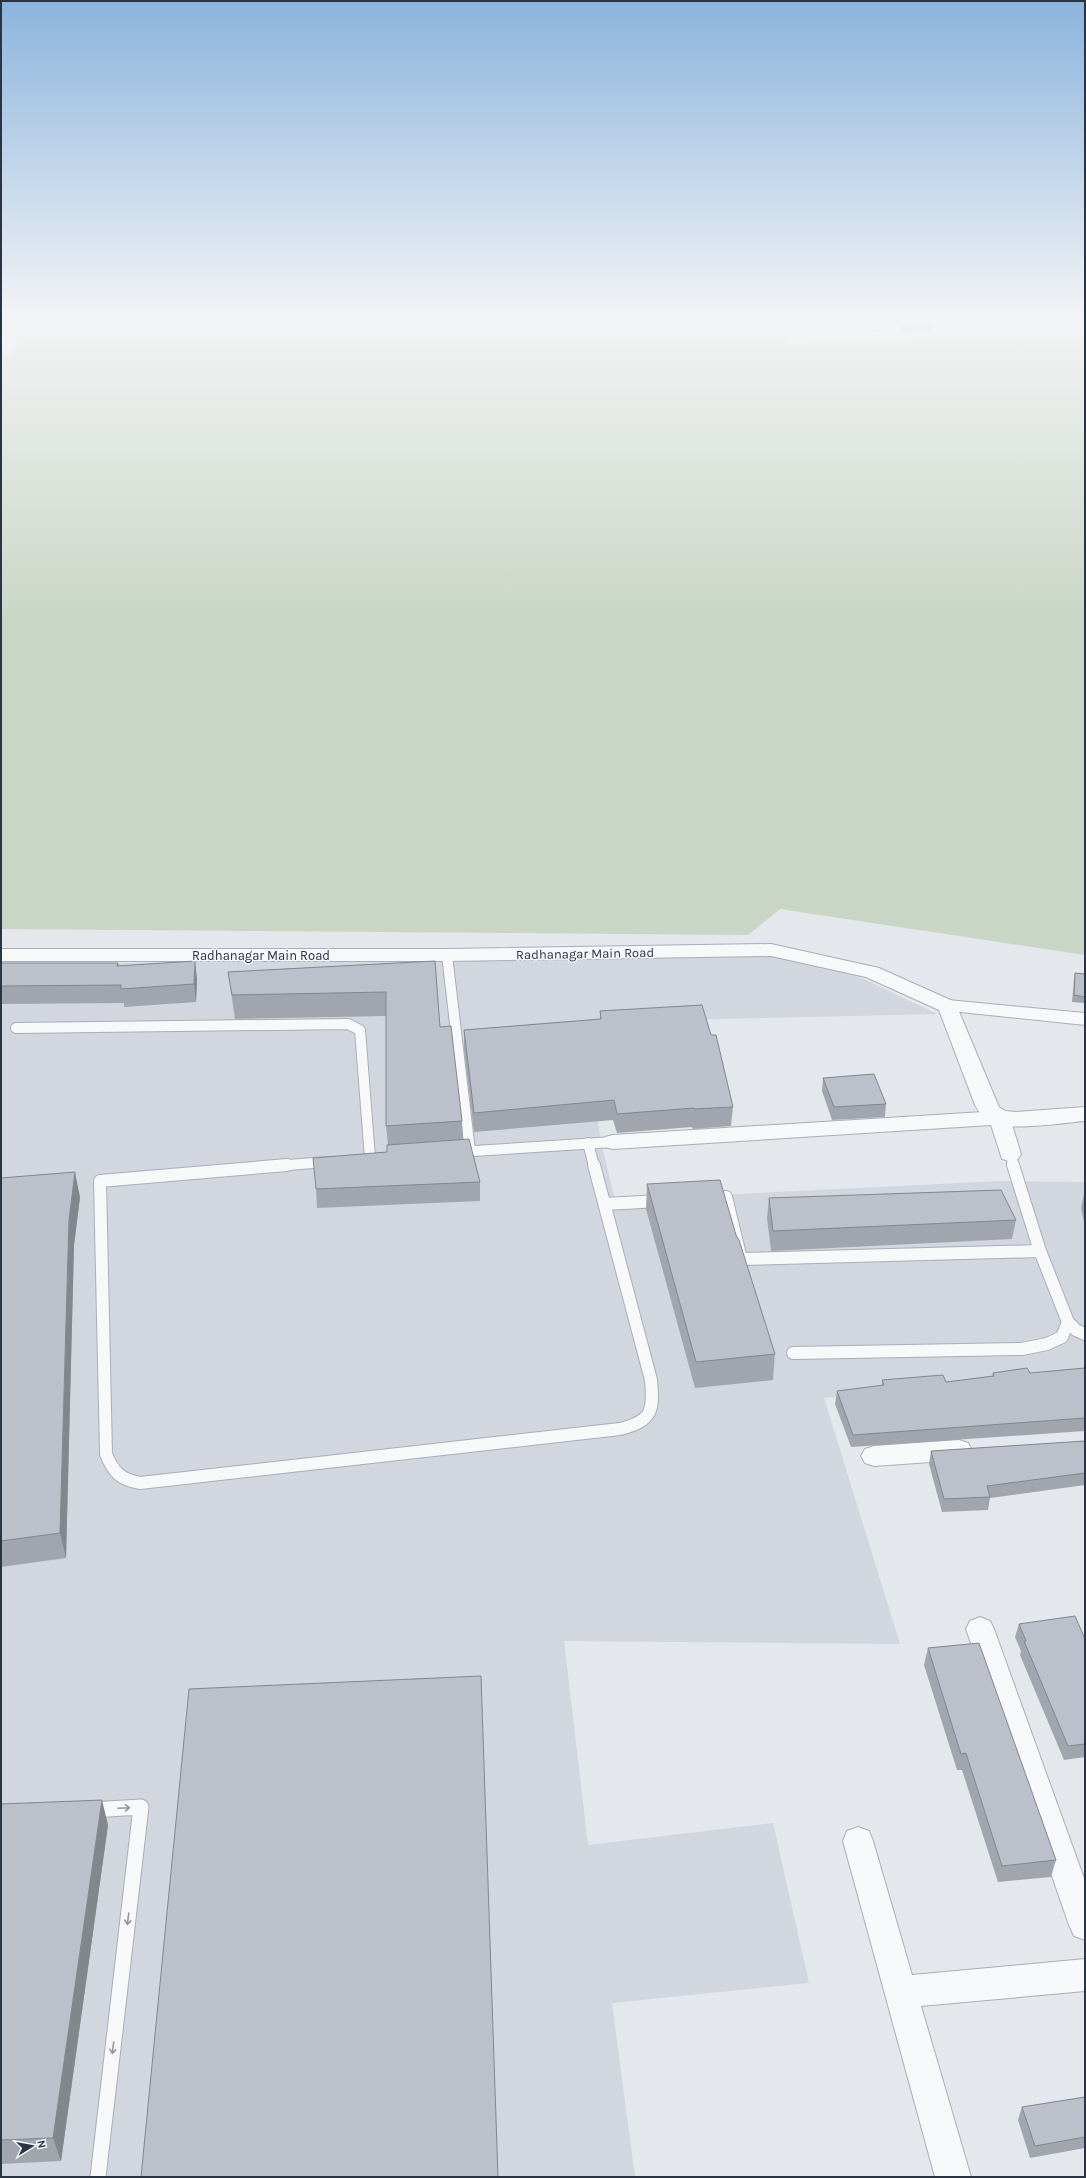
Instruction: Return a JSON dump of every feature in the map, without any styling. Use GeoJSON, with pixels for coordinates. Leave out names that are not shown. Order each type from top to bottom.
{"type":"FeatureCollection","features":[{"type":"Feature","properties":{"kind":"street","name":"Radhanagar Main Road"},"geometry":{"type":"LineString","coordinates":[[1,955],[447,955],[771,950],[872,972],[948,1006]]}},
{"type":"Feature","properties":{"kind":"street"},"geometry":{"type":"LineString","coordinates":[[1010,1154],[999,1118],[986,1105],[948,1006],[1085,1019]]}},
{"type":"Feature","properties":{"kind":"street"},"geometry":{"type":"LineString","coordinates":[[613,1142],[1085,1114]]}},
{"type":"Feature","properties":{"kind":"street"},"geometry":{"type":"LineString","coordinates":[[874,1456],[983,1449]]}},
{"type":"Feature","properties":{"kind":"street"},"geometry":{"type":"LineString","coordinates":[[980,1629],[1085,1925]]}},
{"type":"Feature","properties":{"kind":"street"},"geometry":{"type":"LineString","coordinates":[[858,1841],[902,1992],[953,2177]]}},
{"type":"Feature","properties":{"kind":"street"},"geometry":{"type":"LineString","coordinates":[[902,1992],[1085,1975]]}},
{"type":"Feature","properties":{"kind":"lane"},"geometry":{"type":"LineString","coordinates":[[447,955],[470,1151]]}},
{"type":"Feature","properties":{"kind":"lane"},"geometry":{"type":"LineString","coordinates":[[16,1028],[348,1024],[360,1030],[370,1158]]}},
{"type":"Feature","properties":{"kind":"lane"},"geometry":{"type":"LineString","coordinates":[[447,1153],[613,1142]]}},
{"type":"Feature","properties":{"kind":"lane"},"geometry":{"type":"LineString","coordinates":[[339,1160],[100,1181],[106,1454],[116,1476],[122,1480],[140,1483],[620,1429],[637,1425],[646,1420],[653,1406],[651,1380],[588,1144]]}},
{"type":"Feature","properties":{"kind":"lane"},"geometry":{"type":"LineString","coordinates":[[1010,1154],[1040,1251],[1068,1322],[1076,1330],[1085,1334]]}},
{"type":"Feature","properties":{"kind":"lane"},"geometry":{"type":"LineString","coordinates":[[703,1199],[726,1197],[742,1259],[1040,1251]]}},
{"type":"Feature","properties":{"kind":"lane"},"geometry":{"type":"LineString","coordinates":[[605,1204],[673,1200]]}},
{"type":"Feature","properties":{"kind":"lane"},"geometry":{"type":"LineString","coordinates":[[793,1353],[1022,1349],[1047,1344],[1062,1337],[1068,1322]]}},
{"type":"Feature","properties":{"kind":"lane"},"geometry":{"type":"LineString","coordinates":[[79,1811],[141,1807],[98,2177]]}},
{"type":"Feature","properties":{"kind":"shaded area"},"geometry":{"type":"Polygon","coordinates":[[[760,952],[810,960],[853,974],[937,1014],[582,1022],[601,1142],[615,1200],[999,1181],[1085,1182],[1085,1375],[824,1398],[900,1644],[564,1641],[588,1845],[773,1823],[809,1983],[612,2003],[635,2177],[1,2177],[1,965],[760,952]]]}},
{"type":"Feature","properties":{"kind":"green space"},"geometry":{"type":"Polygon","coordinates":[[[1,420],[1085,420],[1085,955],[780,909],[748,935],[1,929],[1,420]]]}},
{"type":"Feature","properties":{"kind":"building"},"geometry":{"type":"Polygon","coordinates":[[[195,961],[194,984],[121,989],[121,985],[1,986],[1,963],[118,963],[117,966],[195,961]]]}},
{"type":"Feature","properties":{"kind":"building"},"geometry":{"type":"Polygon","coordinates":[[[435,961],[440,1027],[451,1026],[462,1121],[386,1126],[386,992],[232,995],[228,972],[435,961]]]}},
{"type":"Feature","properties":{"kind":"building"},"geometry":{"type":"Polygon","coordinates":[[[1075,973],[1085,974],[1085,997],[1074,995],[1075,973]]]}},
{"type":"Feature","properties":{"kind":"building"},"geometry":{"type":"Polygon","coordinates":[[[702,1005],[711,1035],[716,1035],[733,1107],[694,1108],[617,1114],[614,1100],[474,1113],[464,1030],[601,1019],[600,1011],[702,1005]]]}},
{"type":"Feature","properties":{"kind":"building"},"geometry":{"type":"Polygon","coordinates":[[[874,1074],[886,1104],[834,1107],[823,1078],[874,1074]]]}},
{"type":"Feature","properties":{"kind":"building"},"geometry":{"type":"Polygon","coordinates":[[[469,1139],[480,1182],[316,1189],[313,1158],[387,1152],[387,1145],[469,1139]]]}},
{"type":"Feature","properties":{"kind":"building"},"geometry":{"type":"Polygon","coordinates":[[[75,1172],[69,1220],[60,1533],[1,1541],[1,1178],[75,1172]]]}},
{"type":"Feature","properties":{"kind":"building"},"geometry":{"type":"Polygon","coordinates":[[[720,1180],[736,1235],[739,1240],[775,1354],[696,1362],[647,1184],[720,1180]]]}},
{"type":"Feature","properties":{"kind":"building"},"geometry":{"type":"Polygon","coordinates":[[[1001,1190],[1016,1220],[773,1231],[769,1198],[1001,1190]]]}},
{"type":"Feature","properties":{"kind":"building"},"geometry":{"type":"Polygon","coordinates":[[[1027,1368],[1030,1373],[1085,1368],[1085,1418],[853,1435],[837,1391],[884,1385],[882,1380],[943,1375],[946,1382],[994,1376],[993,1373],[1027,1368]]]}},
{"type":"Feature","properties":{"kind":"building"},"geometry":{"type":"Polygon","coordinates":[[[1085,1441],[1085,1473],[987,1486],[990,1497],[944,1499],[931,1451],[1085,1441]]]}},
{"type":"Feature","properties":{"kind":"building"},"geometry":{"type":"Polygon","coordinates":[[[1075,1616],[1085,1639],[1085,1744],[1068,1746],[1024,1641],[1026,1641],[1019,1624],[1075,1616]]]}},
{"type":"Feature","properties":{"kind":"building"},"geometry":{"type":"Polygon","coordinates":[[[979,1643],[1056,1860],[1002,1866],[966,1753],[961,1754],[928,1648],[979,1643]]]}},
{"type":"Feature","properties":{"kind":"building"},"geometry":{"type":"Polygon","coordinates":[[[481,1676],[498,2177],[141,2177],[189,1689],[481,1676]]]}},
{"type":"Feature","properties":{"kind":"building"},"geometry":{"type":"Polygon","coordinates":[[[102,1800],[53,2138],[1,2140],[1,1804],[102,1800]]]}},
{"type":"Feature","properties":{"kind":"building"},"geometry":{"type":"Polygon","coordinates":[[[1085,2097],[1085,2137],[1035,2146],[1022,2107],[1085,2097]]]}}]}
